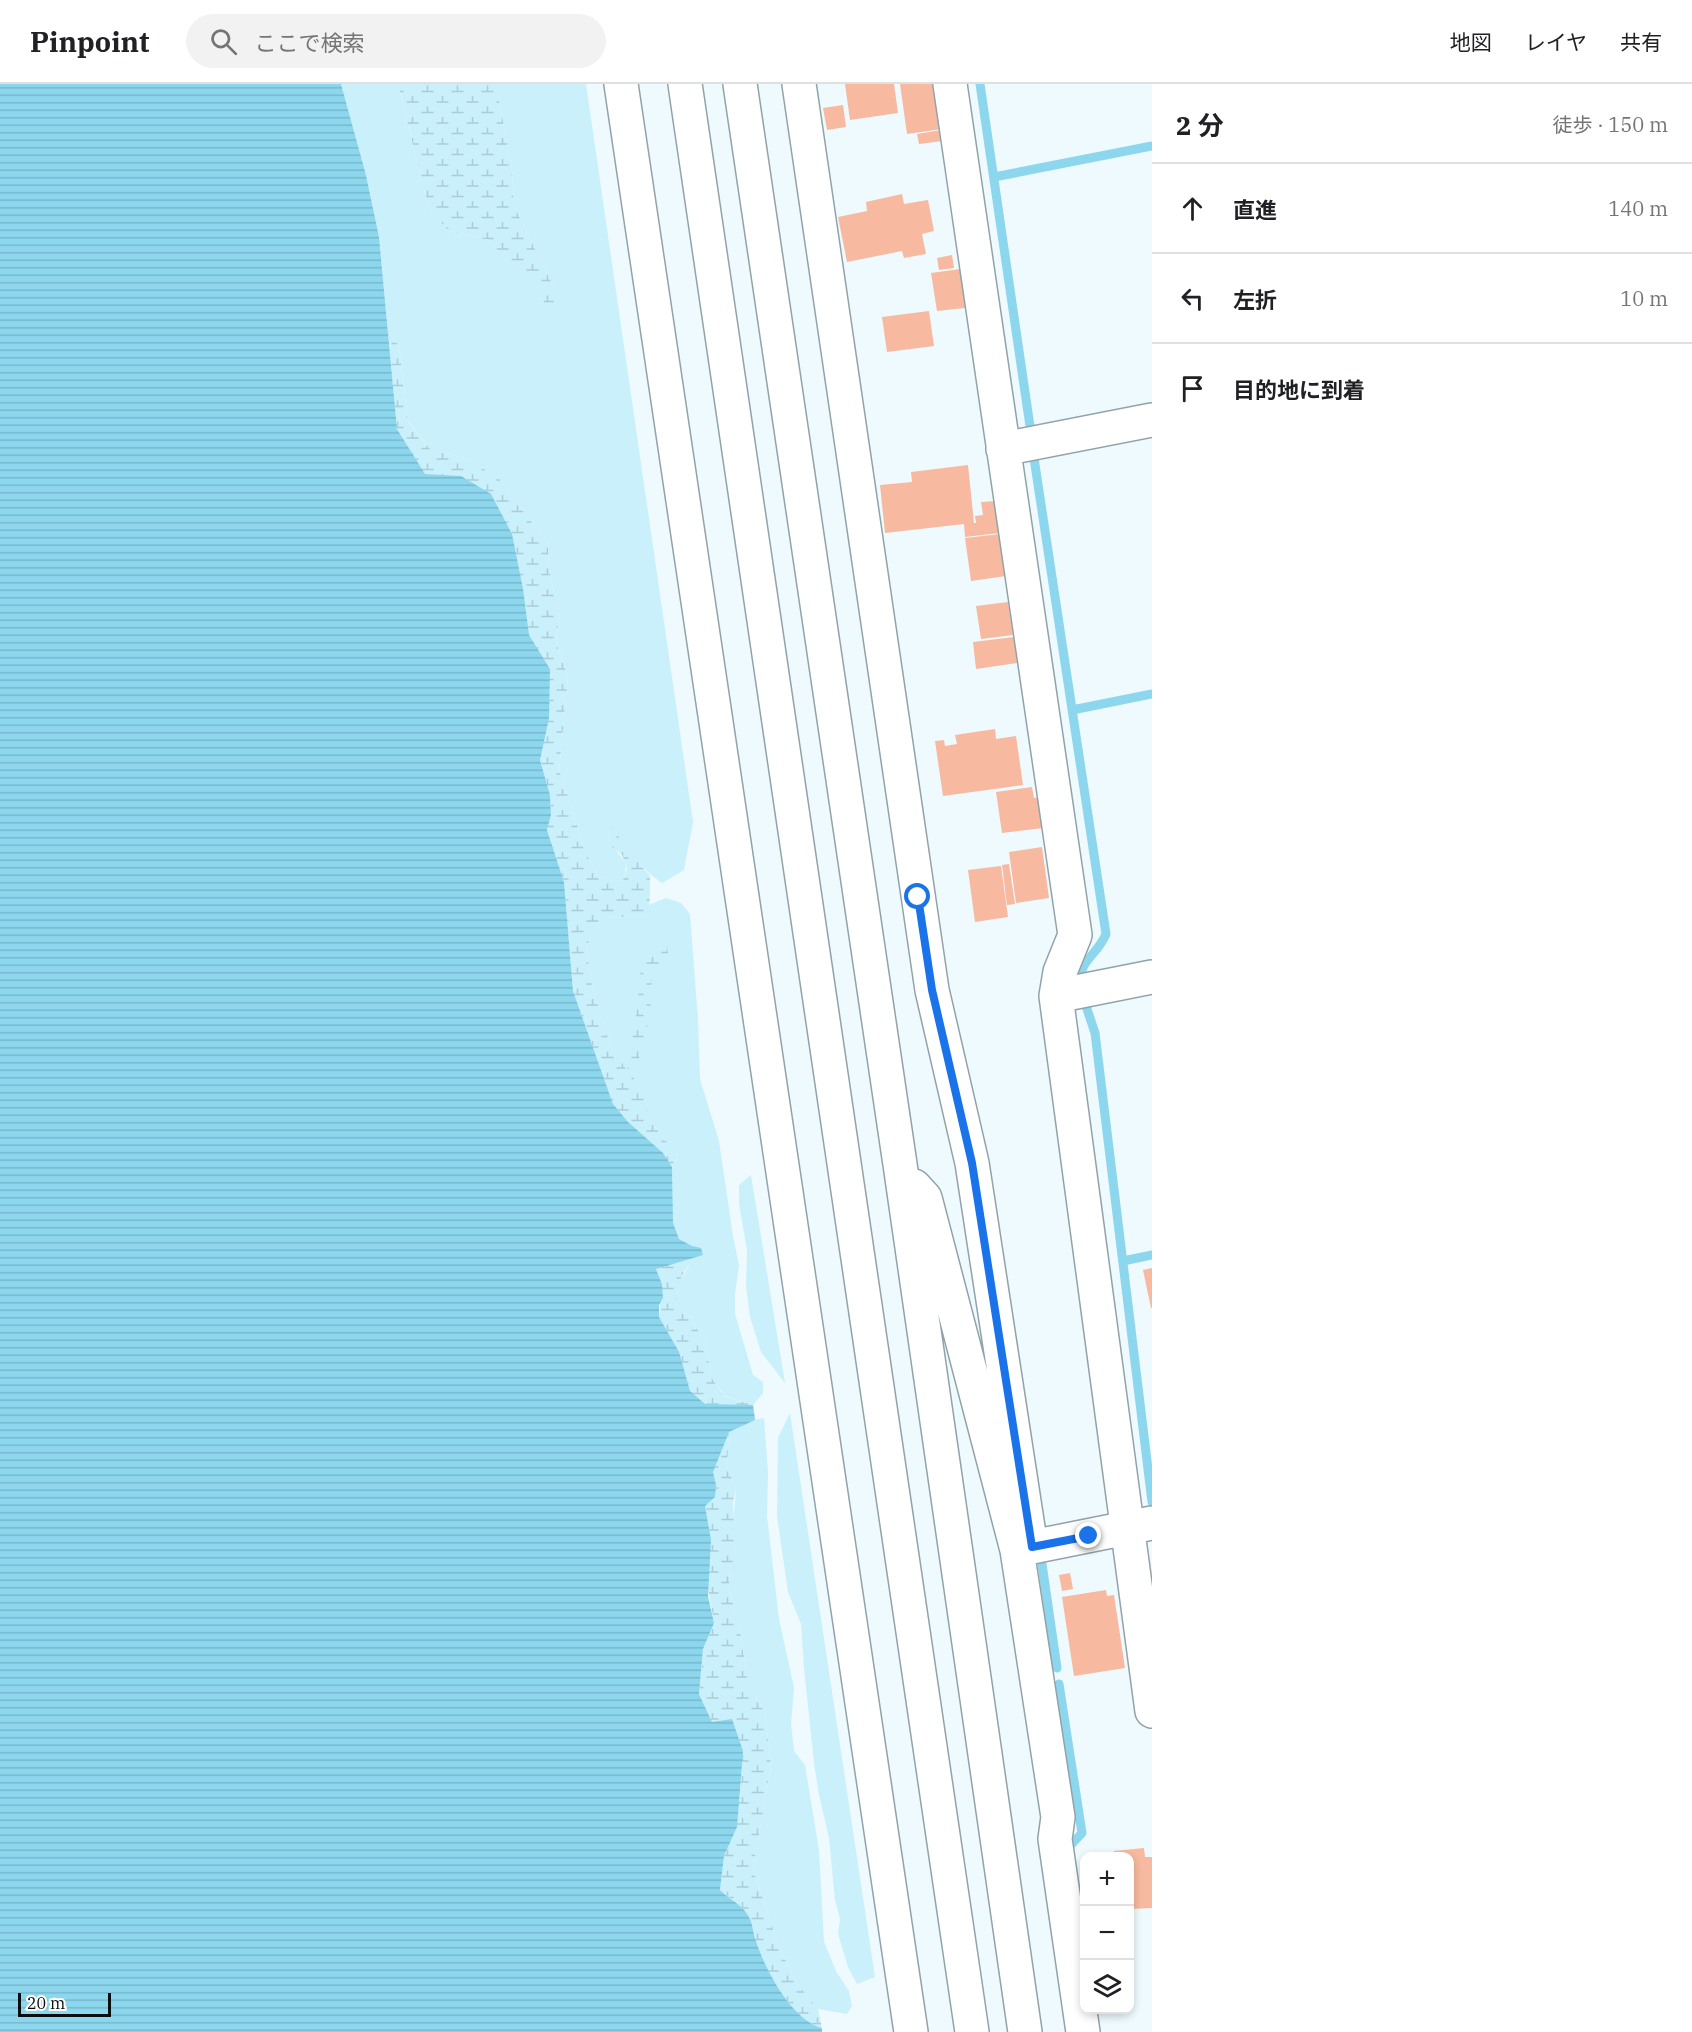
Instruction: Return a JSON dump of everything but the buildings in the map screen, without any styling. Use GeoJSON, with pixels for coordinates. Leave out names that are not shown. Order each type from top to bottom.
{"type":"FeatureCollection","features":[{"type":"Feature","properties":{"kind":"street"},"geometry":{"type":"LineString","coordinates":[[621,84],[911,2032]]}},
{"type":"Feature","properties":{"kind":"street"},"geometry":{"type":"LineString","coordinates":[[685,84],[972,2032]]}},
{"type":"Feature","properties":{"kind":"street"},"geometry":{"type":"LineString","coordinates":[[740,84],[901,1171],[1025,2032]]}},
{"type":"Feature","properties":{"kind":"street"},"geometry":{"type":"LineString","coordinates":[[799,84],[932,990],[972,1163],[1058,1817],[1055,1839],[1083,2032]]}},
{"type":"Feature","properties":{"kind":"street"},"geometry":{"type":"LineString","coordinates":[[950,84],[1075,935],[1060,972],[1056,996],[1140,1525],[1152,1711]]}},
{"type":"Feature","properties":{"kind":"street"},"geometry":{"type":"LineString","coordinates":[[1003,449],[1152,420]]}},
{"type":"Feature","properties":{"kind":"street"},"geometry":{"type":"LineString","coordinates":[[1056,996],[1152,977]]}},
{"type":"Feature","properties":{"kind":"street"},"geometry":{"type":"LineString","coordinates":[[901,1171],[925,1198],[1024,1549]]}},
{"type":"Feature","properties":{"kind":"street"},"geometry":{"type":"LineString","coordinates":[[1024,1549],[1140,1525]]}},
{"type":"Feature","properties":{"kind":"green space"},"geometry":{"type":"Polygon","coordinates":[[[341,84],[398,84],[431,212],[449,231],[489,240],[510,265],[519,269],[534,283],[552,315],[556,292],[514,206],[512,169],[496,84],[586,84],[693,822],[684,870],[662,883],[640,864],[607,828],[613,846],[625,865],[623,880],[615,882],[598,875],[584,850],[559,770],[568,677],[556,642],[559,617],[549,570],[548,544],[497,476],[463,458],[430,449],[408,421],[399,346],[388,332],[379,237],[366,175],[341,84]]]}},
{"type":"Feature","properties":{"kind":"green space"},"geometry":{"type":"Polygon","coordinates":[[[398,84],[496,84],[512,169],[514,206],[556,292],[559,306],[551,315],[534,283],[519,269],[510,265],[489,240],[449,231],[431,212],[398,84]]]}},
{"type":"Feature","properties":{"kind":"green space"},"geometry":{"type":"Polygon","coordinates":[[[388,332],[399,346],[408,422],[430,449],[463,458],[497,476],[548,544],[549,570],[559,617],[556,642],[568,677],[559,770],[584,850],[598,875],[615,882],[623,880],[627,868],[622,855],[612,847],[607,828],[614,827],[620,840],[650,876],[648,916],[600,918],[586,947],[592,986],[610,1044],[627,1071],[636,1017],[642,957],[647,950],[667,947],[669,960],[656,965],[652,975],[650,1016],[633,1082],[647,1090],[647,1116],[678,1154],[672,1167],[673,1223],[679,1239],[701,1248],[703,1255],[682,1275],[677,1304],[694,1323],[706,1346],[711,1377],[724,1396],[753,1405],[755,1420],[729,1432],[727,1466],[736,1489],[733,1503],[736,1555],[730,1567],[729,1591],[739,1623],[748,1683],[765,1713],[771,1766],[753,1869],[779,1947],[798,1985],[818,2009],[822,2028],[811,2023],[790,2005],[766,1965],[747,1914],[741,1906],[720,1890],[724,1856],[737,1827],[712,1722],[699,1694],[703,1649],[714,1622],[659,1317],[662,1284],[656,1269],[613,1104],[573,991],[564,882],[547,830],[551,815],[550,795],[540,760],[425,475],[397,429],[388,332]]]}},
{"type":"Feature","properties":{"kind":"green space"},"geometry":{"type":"Polygon","coordinates":[[[666,898],[681,903],[690,914],[700,1079],[719,1141],[739,1266],[735,1314],[753,1375],[763,1382],[763,1393],[753,1405],[725,1396],[711,1377],[706,1346],[694,1323],[677,1304],[678,1283],[701,1248],[679,1239],[673,1223],[672,1167],[678,1154],[647,1116],[647,1091],[633,1082],[610,1044],[592,986],[586,947],[600,918],[647,916],[649,905],[666,898]]]}},
{"type":"Feature","properties":{"kind":"green space"},"geometry":{"type":"Polygon","coordinates":[[[751,1175],[785,1383],[761,1352],[750,1317],[746,1286],[747,1250],[739,1204],[739,1185],[751,1175]]]}},
{"type":"Feature","properties":{"kind":"green space"},"geometry":{"type":"Polygon","coordinates":[[[790,1413],[875,1977],[857,1984],[848,1967],[838,1934],[840,1919],[835,1900],[829,1838],[814,1763],[801,1624],[788,1592],[777,1516],[778,1438],[790,1413]]]}},
{"type":"Feature","properties":{"kind":"green space"},"geometry":{"type":"Polygon","coordinates":[[[764,1418],[768,1472],[767,1516],[779,1619],[794,1688],[791,1724],[794,1751],[805,1765],[819,1850],[824,1942],[837,1973],[849,1991],[852,2006],[847,2014],[818,2009],[798,1985],[779,1947],[753,1869],[771,1766],[765,1713],[748,1683],[739,1623],[729,1591],[730,1567],[736,1554],[733,1525],[736,1489],[727,1466],[729,1432],[764,1418]]]}},
{"type":"Feature","properties":{"kind":"water"},"geometry":{"type":"Polygon","coordinates":[[[0,84],[341,84],[366,175],[379,237],[397,429],[425,474],[461,476],[491,494],[512,534],[529,635],[550,669],[549,718],[540,760],[550,795],[551,815],[547,830],[564,882],[573,991],[613,1104],[628,1122],[663,1153],[672,1167],[673,1223],[679,1239],[701,1248],[703,1255],[656,1269],[662,1284],[663,1298],[659,1305],[659,1317],[679,1352],[690,1391],[705,1404],[753,1405],[755,1420],[729,1432],[713,1472],[716,1485],[715,1497],[705,1506],[711,1540],[708,1596],[714,1623],[703,1649],[699,1694],[712,1722],[732,1719],[743,1751],[737,1827],[724,1856],[720,1890],[741,1906],[747,1914],[766,1965],[790,2005],[811,2023],[822,2028],[822,2032],[0,2032],[0,84]]]}},
{"type":"Feature","properties":{"kind":"waterway"},"geometry":{"type":"LineString","coordinates":[[980,84],[1031,433]]}},
{"type":"Feature","properties":{"kind":"waterway"},"geometry":{"type":"LineString","coordinates":[[994,177],[1152,146]]}},
{"type":"Feature","properties":{"kind":"waterway"},"geometry":{"type":"LineString","coordinates":[[1034,458],[1106,934],[1099,947],[1086,962],[1079,982]]}},
{"type":"Feature","properties":{"kind":"waterway"},"geometry":{"type":"LineString","coordinates":[[1072,710],[1152,694]]}},
{"type":"Feature","properties":{"kind":"waterway"},"geometry":{"type":"LineString","coordinates":[[1084,1000],[1095,1033],[1152,1502]]}},
{"type":"Feature","properties":{"kind":"waterway"},"geometry":{"type":"LineString","coordinates":[[1123,1261],[1152,1255]]}},
{"type":"Feature","properties":{"kind":"waterway"},"geometry":{"type":"LineString","coordinates":[[1042,1564],[1057,1668]]}},
{"type":"Feature","properties":{"kind":"waterway"},"geometry":{"type":"LineString","coordinates":[[1059,1684],[1082,1833],[1068,1848],[1069,1851]]}},
{"type":"Feature","properties":{"kind":"route"},"geometry":{"type":"LineString","coordinates":[[918,897],[932,990],[972,1163],[1032,1547],[1089,1536]]}}]}
